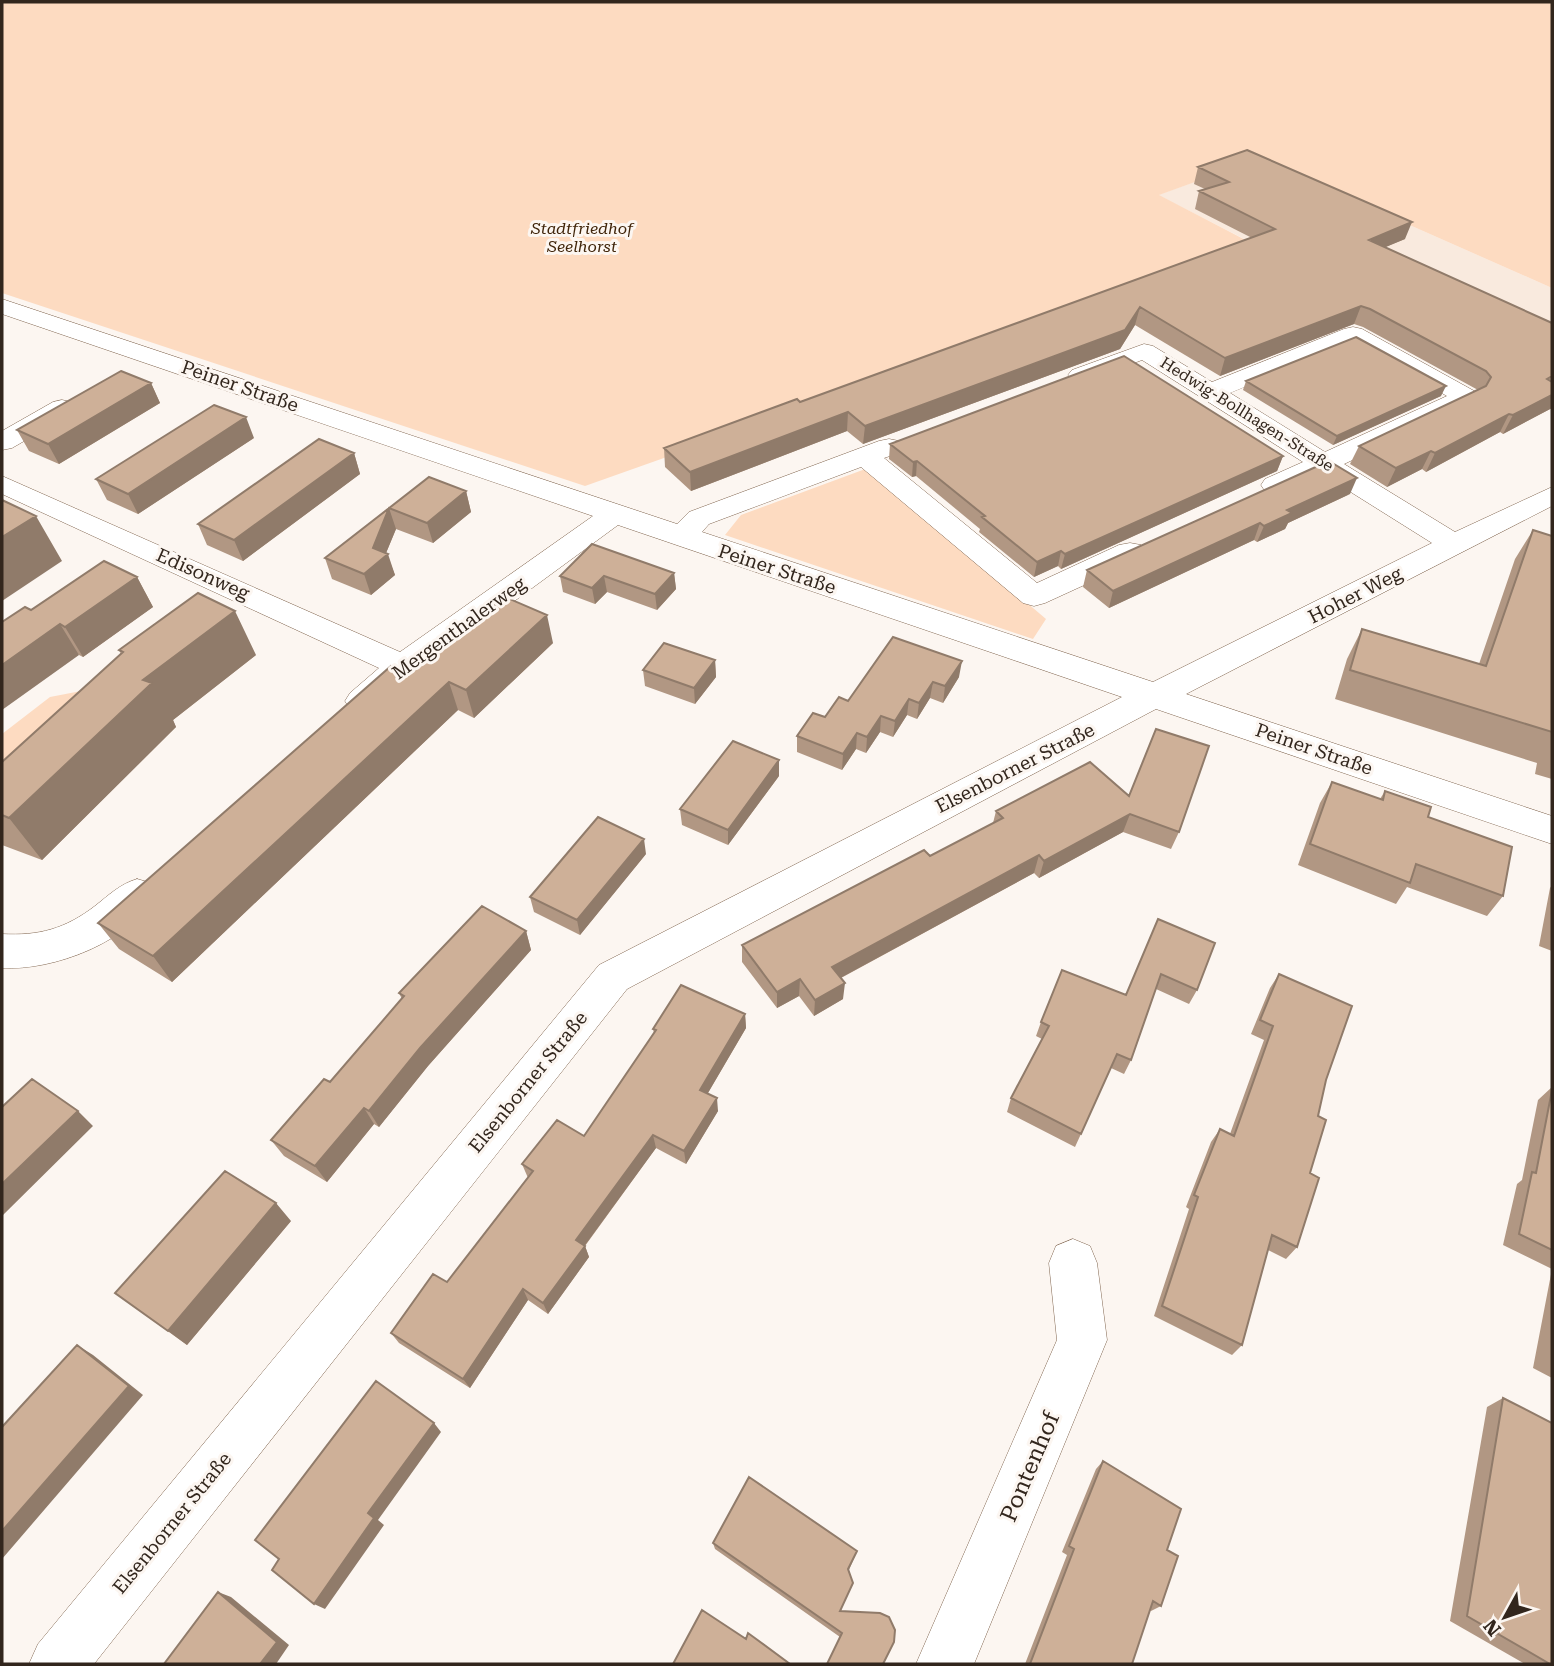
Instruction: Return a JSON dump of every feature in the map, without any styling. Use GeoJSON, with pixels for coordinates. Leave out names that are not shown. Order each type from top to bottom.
{"type":"FeatureCollection","features":[{"type":"Feature","properties":{"kind":"street","name":"Peiner Straße"},"geometry":{"type":"LineString","coordinates":[[2,306],[1552,830]]}},
{"type":"Feature","properties":{"kind":"street"},"geometry":{"type":"LineString","coordinates":[[1210,392],[1353,334],[1467,397],[1252,496]]}},
{"type":"Feature","properties":{"kind":"street","name":"Hedwig-Bollhagen-Straße"},"geometry":{"type":"LineString","coordinates":[[1055,384],[1144,351],[1454,544]]}},
{"type":"Feature","properties":{"kind":"street"},"geometry":{"type":"LineString","coordinates":[[122,374],[155,356]]}},
{"type":"Feature","properties":{"kind":"street"},"geometry":{"type":"LineString","coordinates":[[2,442],[86,395]]}},
{"type":"Feature","properties":{"kind":"street"},"geometry":{"type":"LineString","coordinates":[[681,537],[699,518],[916,437]]}},
{"type":"Feature","properties":{"kind":"street"},"geometry":{"type":"LineString","coordinates":[[865,456],[1034,596],[1149,543]]}},
{"type":"Feature","properties":{"kind":"street","name":"Edisonweg"},"geometry":{"type":"LineString","coordinates":[[2,484],[403,666]]}},
{"type":"Feature","properties":{"kind":"street","name":"Hoher Weg"},"geometry":{"type":"LineString","coordinates":[[1158,695],[1552,495]]}},
{"type":"Feature","properties":{"kind":"street","name":"Mergenthalerweg"},"geometry":{"type":"LineString","coordinates":[[340,720],[403,666],[598,528],[613,514]]}},
{"type":"Feature","properties":{"kind":"street","name":"Elsenborner Straße"},"geometry":{"type":"LineString","coordinates":[[58,1664],[613,977],[1158,695]]}},
{"type":"Feature","properties":{"kind":"street"},"geometry":{"type":"LineString","coordinates":[[2,951],[58,947],[97,929],[160,875]]}},
{"type":"Feature","properties":{"kind":"street","name":"Pontenhof"},"geometry":{"type":"LineString","coordinates":[[945,1664],[1082,1340],[1073,1263]]}},
{"type":"Feature","properties":{"kind":"shaded area"},"geometry":{"type":"Polygon","coordinates":[[[1242,165],[1405,223],[1552,288],[1552,382],[1258,246],[1158,195],[1242,165]]]}},
{"type":"Feature","properties":{"kind":"green space","name":"Stadtfriedhof Seelhorst"},"geometry":{"type":"Polygon","coordinates":[[[2,2],[1552,2],[1552,288],[1405,223],[1242,165],[1159,195],[1259,247],[585,486],[2,293],[2,2]]]}},
{"type":"Feature","properties":{"kind":"green space"},"geometry":{"type":"Polygon","coordinates":[[[868,468],[1046,619],[1033,639],[725,535],[741,515],[868,468]]]}},
{"type":"Feature","properties":{"kind":"green space"},"geometry":{"type":"Polygon","coordinates":[[[81,691],[2,803],[2,734],[50,697],[81,691]]]}},
{"type":"Feature","properties":{"kind":"building"},"geometry":{"type":"Polygon","coordinates":[[[1247,150],[1412,222],[1369,240],[1552,323],[1552,376],[1547,379],[1552,382],[1552,395],[1435,453],[1431,451],[1396,468],[1359,446],[1486,386],[1491,377],[1486,371],[1361,306],[1225,358],[1140,307],[1125,330],[865,426],[848,412],[690,472],[664,448],[797,399],[800,402],[1275,229],[1199,191],[1229,182],[1198,167],[1247,150]]]}},
{"type":"Feature","properties":{"kind":"building"},"geometry":{"type":"Polygon","coordinates":[[[1356,337],[1446,386],[1337,436],[1246,381],[1356,337]]]}},
{"type":"Feature","properties":{"kind":"building"},"geometry":{"type":"Polygon","coordinates":[[[1124,356],[1283,456],[1065,554],[1061,551],[1037,562],[917,461],[913,462],[890,444],[1124,356]]]}},
{"type":"Feature","properties":{"kind":"building"},"geometry":{"type":"Polygon","coordinates":[[[121,371],[151,383],[48,444],[17,430],[121,371]]]}},
{"type":"Feature","properties":{"kind":"building"},"geometry":{"type":"Polygon","coordinates":[[[214,405],[246,417],[128,494],[96,479],[214,405]]]}},
{"type":"Feature","properties":{"kind":"building"},"geometry":{"type":"Polygon","coordinates":[[[319,439],[354,453],[234,540],[198,524],[319,439]]]}},
{"type":"Feature","properties":{"kind":"building"},"geometry":{"type":"Polygon","coordinates":[[[1329,461],[1357,478],[1287,510],[1292,513],[1264,526],[1260,523],[1113,591],[1087,570],[1329,461]]]}},
{"type":"Feature","properties":{"kind":"building"},"geometry":{"type":"Polygon","coordinates":[[[429,477],[466,491],[427,523],[389,508],[429,477]]]}},
{"type":"Feature","properties":{"kind":"building"},"geometry":{"type":"Polygon","coordinates":[[[2,500],[36,516],[2,537],[2,500]]]}},
{"type":"Feature","properties":{"kind":"building"},"geometry":{"type":"Polygon","coordinates":[[[389,508],[373,548],[388,554],[364,574],[325,558],[389,508]]]}},
{"type":"Feature","properties":{"kind":"building"},"geometry":{"type":"Polygon","coordinates":[[[1533,530],[1552,536],[1552,732],[1350,670],[1362,629],[1486,666],[1533,530]]]}},
{"type":"Feature","properties":{"kind":"building"},"geometry":{"type":"Polygon","coordinates":[[[592,544],[674,573],[655,594],[604,576],[592,588],[560,576],[592,544]]]}},
{"type":"Feature","properties":{"kind":"building"},"geometry":{"type":"Polygon","coordinates":[[[104,561],[137,577],[65,627],[60,624],[2,665],[2,622],[25,607],[31,610],[104,561]]]}},
{"type":"Feature","properties":{"kind":"building"},"geometry":{"type":"Polygon","coordinates":[[[198,593],[235,611],[143,680],[152,683],[9,818],[2,815],[2,762],[123,652],[119,650],[198,593]]]}},
{"type":"Feature","properties":{"kind":"building"},"geometry":{"type":"Polygon","coordinates":[[[505,597],[547,615],[466,690],[449,682],[153,956],[98,923],[391,666],[408,674],[457,631],[461,632],[505,597]]]}},
{"type":"Feature","properties":{"kind":"building"},"geometry":{"type":"Polygon","coordinates":[[[893,637],[962,661],[945,686],[933,682],[919,703],[909,699],[895,721],[881,716],[867,737],[857,733],[843,754],[797,736],[813,713],[825,717],[839,697],[848,701],[893,637]]]}},
{"type":"Feature","properties":{"kind":"building"},"geometry":{"type":"Polygon","coordinates":[[[664,643],[715,660],[694,688],[643,670],[664,643]]]}},
{"type":"Feature","properties":{"kind":"building"},"geometry":{"type":"Polygon","coordinates":[[[1156,729],[1209,746],[1179,832],[1130,814],[1044,861],[1039,855],[832,967],[845,983],[815,1000],[800,979],[777,992],[742,945],[924,850],[930,856],[1003,818],[996,811],[1090,762],[1129,796],[1156,729]]]}},
{"type":"Feature","properties":{"kind":"building"},"geometry":{"type":"Polygon","coordinates":[[[733,741],[779,760],[728,830],[680,809],[733,741]]]}},
{"type":"Feature","properties":{"kind":"building"},"geometry":{"type":"Polygon","coordinates":[[[1332,782],[1383,800],[1385,791],[1431,807],[1428,817],[1512,847],[1503,896],[1416,864],[1410,883],[1310,844],[1332,782]]]}},
{"type":"Feature","properties":{"kind":"building"},"geometry":{"type":"Polygon","coordinates":[[[598,817],[644,839],[577,920],[530,897],[598,817]]]}},
{"type":"Feature","properties":{"kind":"building"},"geometry":{"type":"Polygon","coordinates":[[[482,906],[526,931],[420,1048],[369,1111],[364,1108],[315,1166],[271,1140],[324,1079],[330,1082],[404,996],[399,993],[482,906]]]}},
{"type":"Feature","properties":{"kind":"building"},"geometry":{"type":"Polygon","coordinates":[[[1158,919],[1215,943],[1197,990],[1161,974],[1131,1060],[1117,1054],[1081,1134],[1011,1098],[1049,1026],[1041,1022],[1062,970],[1126,995],[1158,919]]]}},
{"type":"Feature","properties":{"kind":"building"},"geometry":{"type":"Polygon","coordinates":[[[1279,974],[1352,1006],[1326,1080],[1318,1116],[1326,1120],[1310,1173],[1319,1178],[1297,1247],[1272,1235],[1242,1345],[1162,1306],[1198,1197],[1194,1195],[1220,1129],[1234,1136],[1273,1026],[1260,1020],[1279,974]]]}},
{"type":"Feature","properties":{"kind":"building"},"geometry":{"type":"Polygon","coordinates":[[[681,985],[745,1014],[700,1090],[717,1098],[684,1151],[653,1135],[576,1240],[585,1246],[543,1303],[523,1289],[463,1379],[391,1333],[433,1274],[447,1282],[533,1171],[522,1164],[557,1120],[584,1136],[656,1030],[653,1029],[681,985]]]}},
{"type":"Feature","properties":{"kind":"building"},"geometry":{"type":"Polygon","coordinates":[[[32,1079],[78,1111],[2,1184],[2,1107],[32,1079]]]}},
{"type":"Feature","properties":{"kind":"building"},"geometry":{"type":"Polygon","coordinates":[[[1552,1090],[1552,1250],[1519,1234],[1532,1172],[1536,1173],[1552,1090]]]}},
{"type":"Feature","properties":{"kind":"building"},"geometry":{"type":"Polygon","coordinates":[[[225,1171],[276,1203],[168,1331],[115,1293],[225,1171]]]}},
{"type":"Feature","properties":{"kind":"building"},"geometry":{"type":"Polygon","coordinates":[[[77,1345],[129,1386],[2,1531],[2,1427],[77,1345]]]}},
{"type":"Feature","properties":{"kind":"building"},"geometry":{"type":"Polygon","coordinates":[[[376,1381],[434,1423],[368,1513],[374,1518],[314,1604],[272,1570],[279,1559],[255,1540],[376,1381]]]}},
{"type":"Feature","properties":{"kind":"building"},"geometry":{"type":"Polygon","coordinates":[[[1503,1398],[1552,1423],[1552,1664],[1467,1616],[1503,1398]]]}},
{"type":"Feature","properties":{"kind":"building"},"geometry":{"type":"Polygon","coordinates":[[[1103,1461],[1181,1509],[1167,1550],[1178,1556],[1161,1606],[1153,1601],[1132,1664],[1030,1664],[1074,1549],[1069,1546],[1103,1461]]]}},
{"type":"Feature","properties":{"kind":"building"},"geometry":{"type":"Polygon","coordinates":[[[749,1477],[857,1551],[848,1569],[853,1583],[840,1611],[880,1613],[889,1617],[895,1630],[894,1642],[883,1664],[827,1664],[842,1633],[713,1543],[749,1477]]]}},
{"type":"Feature","properties":{"kind":"building"},"geometry":{"type":"Polygon","coordinates":[[[218,1592],[277,1642],[260,1664],[164,1664],[218,1592]]]}},
{"type":"Feature","properties":{"kind":"building"},"geometry":{"type":"Polygon","coordinates":[[[702,1610],[746,1639],[748,1633],[790,1664],[673,1664],[702,1610]]]}}]}
